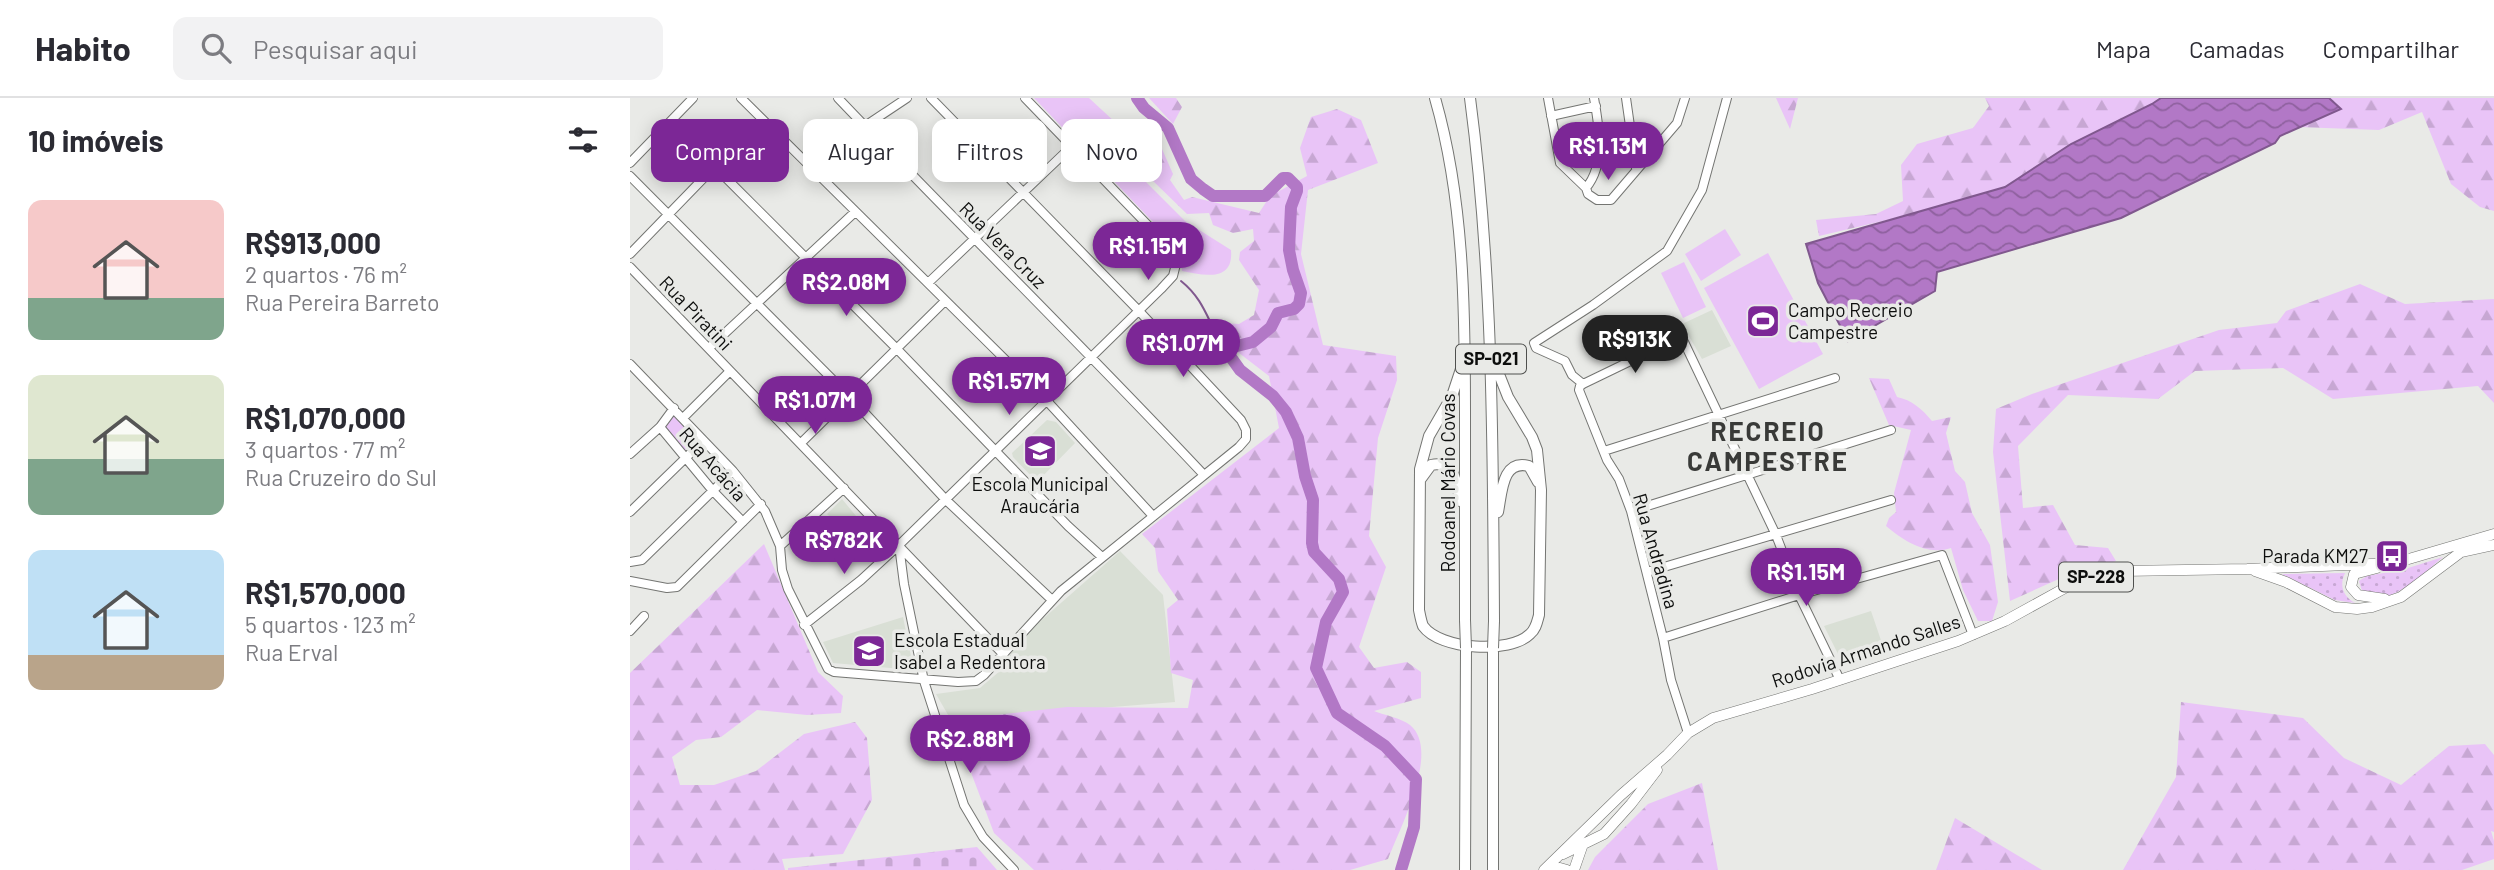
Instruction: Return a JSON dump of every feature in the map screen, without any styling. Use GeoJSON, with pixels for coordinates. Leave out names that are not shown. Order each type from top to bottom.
{"type":"FeatureCollection","features":[{"type":"Feature","properties":{"kind":"highway","name":"Rodoanel Mário Covas"},"geometry":{"type":"LineString","coordinates":[[1435,98],[1458,221],[1465,357],[1465,870]]}},
{"type":"Feature","properties":{"kind":"highway","name":"SP-021"},"geometry":{"type":"LineString","coordinates":[[1470,98],[1482,208],[1491,354],[1493,870]]}},
{"type":"Feature","properties":{"kind":"highway"},"geometry":{"type":"LineString","coordinates":[[1465,357],[1452,397],[1429,436],[1422,457],[1419,483],[1419,610],[1422,624],[1453,645],[1504,645],[1519,642],[1530,635],[1537,625],[1541,604],[1541,490],[1537,450],[1508,397],[1491,354]]}},
{"type":"Feature","properties":{"kind":"highway"},"geometry":{"type":"LineString","coordinates":[[1419,483],[1424,471],[1431,465],[1439,463],[1452,470],[1465,530]]}},
{"type":"Feature","properties":{"kind":"highway"},"geometry":{"type":"LineString","coordinates":[[1493,539],[1508,470],[1514,465],[1529,466],[1541,490]]}},
{"type":"Feature","properties":{"kind":"main road","name":"Rodovia Armando Salles"},"geometry":{"type":"LineString","coordinates":[[1544,870],[1688,733],[1722,715],[1840,680],[1973,635],[2005,621],[2074,583],[2122,571],[2395,563],[2494,534]]}},
{"type":"Feature","properties":{"kind":"main road","name":"Rodovia Armando Salles"},"geometry":{"type":"LineString","coordinates":[[2247,569],[2286,582],[2335,607],[2357,609],[2401,597],[2461,552],[2494,545]]}},
{"type":"Feature","properties":{"kind":"main road"},"geometry":{"type":"LineString","coordinates":[[2395,563],[2354,574],[2351,587],[2358,595],[2369,598],[2382,600],[2401,597]]}},
{"type":"Feature","properties":{"kind":"main road"},"geometry":{"type":"LineString","coordinates":[[1571,864],[1582,846],[1604,834],[1631,804],[1667,755]]}},
{"type":"Feature","properties":{"kind":"main road"},"geometry":{"type":"LineString","coordinates":[[1554,862],[1560,868],[1571,864],[1582,846],[1587,828]]}},
{"type":"Feature","properties":{"kind":"main road"},"geometry":{"type":"LineString","coordinates":[[1571,864],[1587,828]]}},
{"type":"Feature","properties":{"kind":"main road"},"geometry":{"type":"LineString","coordinates":[[1554,862],[1571,864]]}},
{"type":"Feature","properties":{"kind":"street"},"geometry":{"type":"LineString","coordinates":[[630,163],[693,98]]}},
{"type":"Feature","properties":{"kind":"street"},"geometry":{"type":"LineString","coordinates":[[741,98],[761,119]]}},
{"type":"Feature","properties":{"kind":"street","name":"Rua Vera Cruz"},"geometry":{"type":"LineString","coordinates":[[838,98],[858,119]]}},
{"type":"Feature","properties":{"kind":"street"},"geometry":{"type":"LineString","coordinates":[[874,119],[907,98]]}},
{"type":"Feature","properties":{"kind":"street"},"geometry":{"type":"LineString","coordinates":[[630,364],[733,471],[761,504],[775,530],[788,589],[828,669],[834,672],[924,681],[976,681],[990,669],[1052,600],[1247,439],[1241,420],[1139,311],[931,98]]}},
{"type":"Feature","properties":{"kind":"street"},"geometry":{"type":"LineString","coordinates":[[1025,98],[1061,135]]}},
{"type":"Feature","properties":{"kind":"street"},"geometry":{"type":"LineString","coordinates":[[1548,98],[1560,163],[1586,188],[1588,194],[1597,200],[1611,200],[1621,190],[1636,168],[1677,122],[1685,98]]}},
{"type":"Feature","properties":{"kind":"street"},"geometry":{"type":"LineString","coordinates":[[1626,98],[1636,168]]}},
{"type":"Feature","properties":{"kind":"street"},"geometry":{"type":"LineString","coordinates":[[1727,98],[1702,190],[1667,251],[1593,305],[1534,343],[1536,348],[1565,361],[1572,375],[1583,384],[1674,340],[1684,342],[1776,535],[1799,595],[1840,680]]}},
{"type":"Feature","properties":{"kind":"street"},"geometry":{"type":"LineString","coordinates":[[1551,116],[1595,102],[1600,158],[1595,178],[1586,188]]}},
{"type":"Feature","properties":{"kind":"street"},"geometry":{"type":"LineString","coordinates":[[789,146],[803,159]]}},
{"type":"Feature","properties":{"kind":"street"},"geometry":{"type":"LineString","coordinates":[[928,284],[1061,156]]}},
{"type":"Feature","properties":{"kind":"street"},"geometry":{"type":"LineString","coordinates":[[630,176],[849,396],[946,500],[1052,600]]}},
{"type":"Feature","properties":{"kind":"street","name":"Rua Vera Cruz"},"geometry":{"type":"LineString","coordinates":[[918,181],[1092,356],[1204,475]]}},
{"type":"Feature","properties":{"kind":"street"},"geometry":{"type":"LineString","coordinates":[[630,254],[700,182]]}},
{"type":"Feature","properties":{"kind":"street"},"geometry":{"type":"LineString","coordinates":[[730,182],[1068,526],[1102,557]]}},
{"type":"Feature","properties":{"kind":"street"},"geometry":{"type":"LineString","coordinates":[[826,182],[1047,401],[1153,516]]}},
{"type":"Feature","properties":{"kind":"street"},"geometry":{"type":"LineString","coordinates":[[804,625],[900,545],[1173,276],[1177,260],[1166,244],[1107,182]]}},
{"type":"Feature","properties":{"kind":"street"},"geometry":{"type":"LineString","coordinates":[[709,348],[855,212]]}},
{"type":"Feature","properties":{"kind":"street","name":"Rua Piratini"},"geometry":{"type":"LineString","coordinates":[[630,267],[1002,653]]}},
{"type":"Feature","properties":{"kind":"street"},"geometry":{"type":"LineString","coordinates":[[801,443],[945,301]]}},
{"type":"Feature","properties":{"kind":"street"},"geometry":{"type":"LineString","coordinates":[[683,418],[730,370]]}},
{"type":"Feature","properties":{"kind":"street"},"geometry":{"type":"LineString","coordinates":[[1604,451],[1835,378]]}},
{"type":"Feature","properties":{"kind":"street","name":"Rua Andradina"},"geometry":{"type":"LineString","coordinates":[[1583,384],[1579,390],[1631,511],[1671,680],[1688,733]]}},
{"type":"Feature","properties":{"kind":"street"},"geometry":{"type":"LineString","coordinates":[[630,454],[660,427],[674,408]]}},
{"type":"Feature","properties":{"kind":"street","name":"Rua Acácia"},"geometry":{"type":"LineString","coordinates":[[660,427],[713,491],[743,522]]}},
{"type":"Feature","properties":{"kind":"street"},"geometry":{"type":"LineString","coordinates":[[1631,511],[1891,430]]}},
{"type":"Feature","properties":{"kind":"street"},"geometry":{"type":"LineString","coordinates":[[630,512],[703,441]]}},
{"type":"Feature","properties":{"kind":"street"},"geometry":{"type":"LineString","coordinates":[[634,562],[733,471]]}},
{"type":"Feature","properties":{"kind":"street"},"geometry":{"type":"LineString","coordinates":[[780,546],[844,488]]}},
{"type":"Feature","properties":{"kind":"street"},"geometry":{"type":"LineString","coordinates":[[1647,572],[1891,500]]}},
{"type":"Feature","properties":{"kind":"street"},"geometry":{"type":"LineString","coordinates":[[630,581],[667,588],[677,587],[761,504]]}},
{"type":"Feature","properties":{"kind":"street"},"geometry":{"type":"LineString","coordinates":[[900,545],[904,584],[924,681],[964,805],[983,837],[1014,870]]}},
{"type":"Feature","properties":{"kind":"street"},"geometry":{"type":"LineString","coordinates":[[1663,638],[1799,595],[1942,555],[1973,635]]}},
{"type":"Feature","properties":{"kind":"street"},"geometry":{"type":"LineString","coordinates":[[630,631],[644,616]]}},
{"type":"Feature","properties":{"kind":"shaded area"},"geometry":{"type":"Polygon","coordinates":[[[1712,310],[1731,346],[1702,359],[1682,324],[1712,310]]]}},
{"type":"Feature","properties":{"kind":"shaded area","name":"Escola Municipal Araucária"},"geometry":{"type":"Polygon","coordinates":[[[1047,420],[1056,422],[1075,443],[1037,482],[1012,453],[1047,420]]]}},
{"type":"Feature","properties":{"kind":"shaded area"},"geometry":{"type":"Polygon","coordinates":[[[842,499],[861,522],[848,535],[827,514],[842,499]]]}},
{"type":"Feature","properties":{"kind":"shaded area"},"geometry":{"type":"Polygon","coordinates":[[[1120,551],[1163,595],[1175,702],[951,720],[936,694],[980,688],[1001,670],[1020,639],[1120,551]]]}},
{"type":"Feature","properties":{"kind":"shaded area"},"geometry":{"type":"Polygon","coordinates":[[[1871,611],[1886,655],[1844,666],[1824,626],[1871,611]]]}},
{"type":"Feature","properties":{"kind":"shaded area","name":"Escola Estadual Isabel a Redentora"},"geometry":{"type":"Polygon","coordinates":[[[903,617],[912,661],[911,666],[902,669],[833,663],[823,642],[903,617]]]}},
{"type":"Feature","properties":{"kind":"green space"},"geometry":{"type":"Polygon","coordinates":[[[1034,98],[1089,98],[1112,119],[1061,119],[1061,126],[1034,98]]]}},
{"type":"Feature","properties":{"kind":"green space"},"geometry":{"type":"Polygon","coordinates":[[[1149,98],[1176,98],[1182,107],[1173,124],[1149,98]]]}},
{"type":"Feature","properties":{"kind":"green space"},"geometry":{"type":"Polygon","coordinates":[[[1776,98],[1798,98],[1790,129],[1776,98]]]}},
{"type":"Feature","properties":{"kind":"green space"},"geometry":{"type":"Polygon","coordinates":[[[1985,98],[2181,98],[2071,157],[1953,210],[1921,212],[1819,236],[1816,220],[1876,214],[1903,201],[1901,165],[1917,144],[1973,128],[1989,106],[1985,98]]]}},
{"type":"Feature","properties":{"kind":"green space"},"geometry":{"type":"Polygon","coordinates":[[[2317,98],[2494,98],[2494,211],[2480,207],[2451,184],[2422,112],[2379,130],[2298,127],[2317,98]]]}},
{"type":"Feature","properties":{"kind":"green space"},"geometry":{"type":"Polygon","coordinates":[[[1337,109],[1361,120],[1378,163],[1308,190],[1301,254],[1323,345],[1396,356],[1397,380],[1378,438],[1369,536],[1386,567],[1359,647],[1374,668],[1407,662],[1421,672],[1421,698],[1374,711],[1410,725],[1418,737],[1420,770],[1408,810],[1388,859],[1350,870],[1034,870],[994,833],[951,720],[1067,707],[1188,708],[1193,680],[1171,673],[1167,609],[1178,600],[1158,571],[1155,548],[1142,534],[1279,428],[1269,376],[1226,343],[1222,323],[1239,324],[1254,315],[1259,290],[1239,260],[1240,252],[1254,241],[1253,229],[1233,233],[1213,225],[1209,213],[1187,214],[1154,182],[1162,182],[1162,149],[1173,174],[1170,180],[1184,200],[1192,197],[1259,213],[1270,196],[1307,176],[1300,148],[1311,117],[1337,109]]]}},
{"type":"Feature","properties":{"kind":"green space"},"geometry":{"type":"Polygon","coordinates":[[[1115,182],[1146,182],[1185,221],[1231,250],[1231,261],[1227,268],[1215,274],[1182,271],[1181,255],[1176,246],[1115,182]]]}},
{"type":"Feature","properties":{"kind":"green space"},"geometry":{"type":"Polygon","coordinates":[[[1725,229],[1741,255],[1701,281],[1685,254],[1725,229]]]}},
{"type":"Feature","properties":{"kind":"green space","name":"Campo Recreio Campestre"},"geometry":{"type":"Polygon","coordinates":[[[1768,253],[1823,354],[1759,389],[1704,288],[1768,253]]]}},
{"type":"Feature","properties":{"kind":"green space"},"geometry":{"type":"Polygon","coordinates":[[[1684,262],[1706,307],[1683,318],[1661,273],[1684,262]]]}},
{"type":"Feature","properties":{"kind":"green space"},"geometry":{"type":"Polygon","coordinates":[[[2360,284],[2405,304],[2494,299],[2494,403],[2478,386],[2333,399],[2283,368],[2195,371],[2158,399],[2068,395],[2018,446],[2023,508],[2053,505],[2075,545],[2108,548],[2116,561],[2061,578],[2010,601],[1993,452],[1996,409],[2032,394],[2219,330],[2277,323],[2286,311],[2360,284]]]}},
{"type":"Feature","properties":{"kind":"green space"},"geometry":{"type":"Polygon","coordinates":[[[1869,378],[1889,379],[1897,397],[1916,406],[1932,421],[1951,417],[1946,433],[1955,471],[1965,482],[1972,513],[1990,545],[1998,602],[1992,621],[1978,621],[1963,590],[1951,548],[1933,550],[1916,546],[1886,526],[1889,518],[1896,512],[1894,493],[1911,430],[1889,425],[1869,378]]]}},
{"type":"Feature","properties":{"kind":"green space"},"geometry":{"type":"Polygon","coordinates":[[[672,412],[696,436],[694,442],[684,451],[660,425],[672,412]]]}},
{"type":"Feature","properties":{"kind":"green space"},"geometry":{"type":"Polygon","coordinates":[[[764,544],[818,672],[843,696],[841,713],[807,715],[757,710],[721,737],[696,740],[672,757],[680,785],[714,785],[756,771],[804,734],[855,722],[867,738],[872,800],[843,854],[782,859],[785,870],[630,870],[630,673],[764,544]]]}},
{"type":"Feature","properties":{"kind":"green space"},"geometry":{"type":"Polygon","coordinates":[[[2443,557],[2418,578],[2390,595],[2362,591],[2359,581],[2367,576],[2405,569],[2443,557]]]}},
{"type":"Feature","properties":{"kind":"green space"},"geometry":{"type":"Polygon","coordinates":[[[2345,573],[2343,590],[2355,603],[2335,600],[2282,574],[2345,573]]]}},
{"type":"Feature","properties":{"kind":"green space"},"geometry":{"type":"Polygon","coordinates":[[[2181,702],[2303,718],[2344,758],[2401,785],[2449,746],[2485,744],[2494,755],[2494,832],[2491,831],[2494,859],[2462,870],[2123,870],[2176,777],[2181,702]]]}},
{"type":"Feature","properties":{"kind":"green space"},"geometry":{"type":"Polygon","coordinates":[[[1702,783],[1718,870],[1588,870],[1595,857],[1648,804],[1702,783]]]}},
{"type":"Feature","properties":{"kind":"green space"},"geometry":{"type":"Polygon","coordinates":[[[1955,818],[2042,870],[1936,870],[1955,818]]]}},
{"type":"Feature","properties":{"kind":"green space"},"geometry":{"type":"Polygon","coordinates":[[[977,847],[997,870],[788,870],[788,868],[977,847]]]}},
{"type":"Feature","properties":{"kind":"water"},"geometry":{"type":"Polygon","coordinates":[[[2161,98],[2329,98],[2341,109],[2280,136],[2275,143],[2121,218],[1937,272],[1935,291],[1848,341],[1818,283],[1806,244],[2005,187],[2071,144],[2161,98]]]}},
{"type":"Feature","properties":{"kind":"waterway"},"geometry":{"type":"LineString","coordinates":[[1137,98],[1144,108],[1168,128],[1191,179],[1213,196],[1265,196],[1283,178],[1288,178],[1297,187],[1291,207],[1289,250],[1301,293],[1299,304],[1294,309],[1278,313],[1271,327],[1253,342],[1225,349],[1240,370],[1273,396],[1286,412],[1298,438],[1305,476],[1313,500],[1314,552],[1339,579],[1343,592],[1326,622],[1316,668],[1337,713],[1385,746],[1416,779],[1414,827],[1401,870]]}},
{"type":"Feature","properties":{"kind":"waterway"},"geometry":{"type":"LineString","coordinates":[[1181,281],[1196,297],[1225,349]]}},
{"type":"Feature","properties":{"kind":"place","name":"Campo Recreio Campestre"},"geometry":{"type":"Point","coordinates":[1763,321]}},
{"type":"Feature","properties":{"kind":"place","name":"Escola Municipal Araucária"},"geometry":{"type":"Point","coordinates":[1040,451]}},
{"type":"Feature","properties":{"kind":"place","name":"Parada KM27"},"geometry":{"type":"Point","coordinates":[2392,556]}},
{"type":"Feature","properties":{"kind":"place","name":"Escola Estadual Isabel a Redentora"},"geometry":{"type":"Point","coordinates":[869,651]}},
{"type":"Feature","properties":{"kind":"district","name":"RECREIO CAMPESTRE"},"geometry":{"type":"Point","coordinates":[1768,447]}}]}
